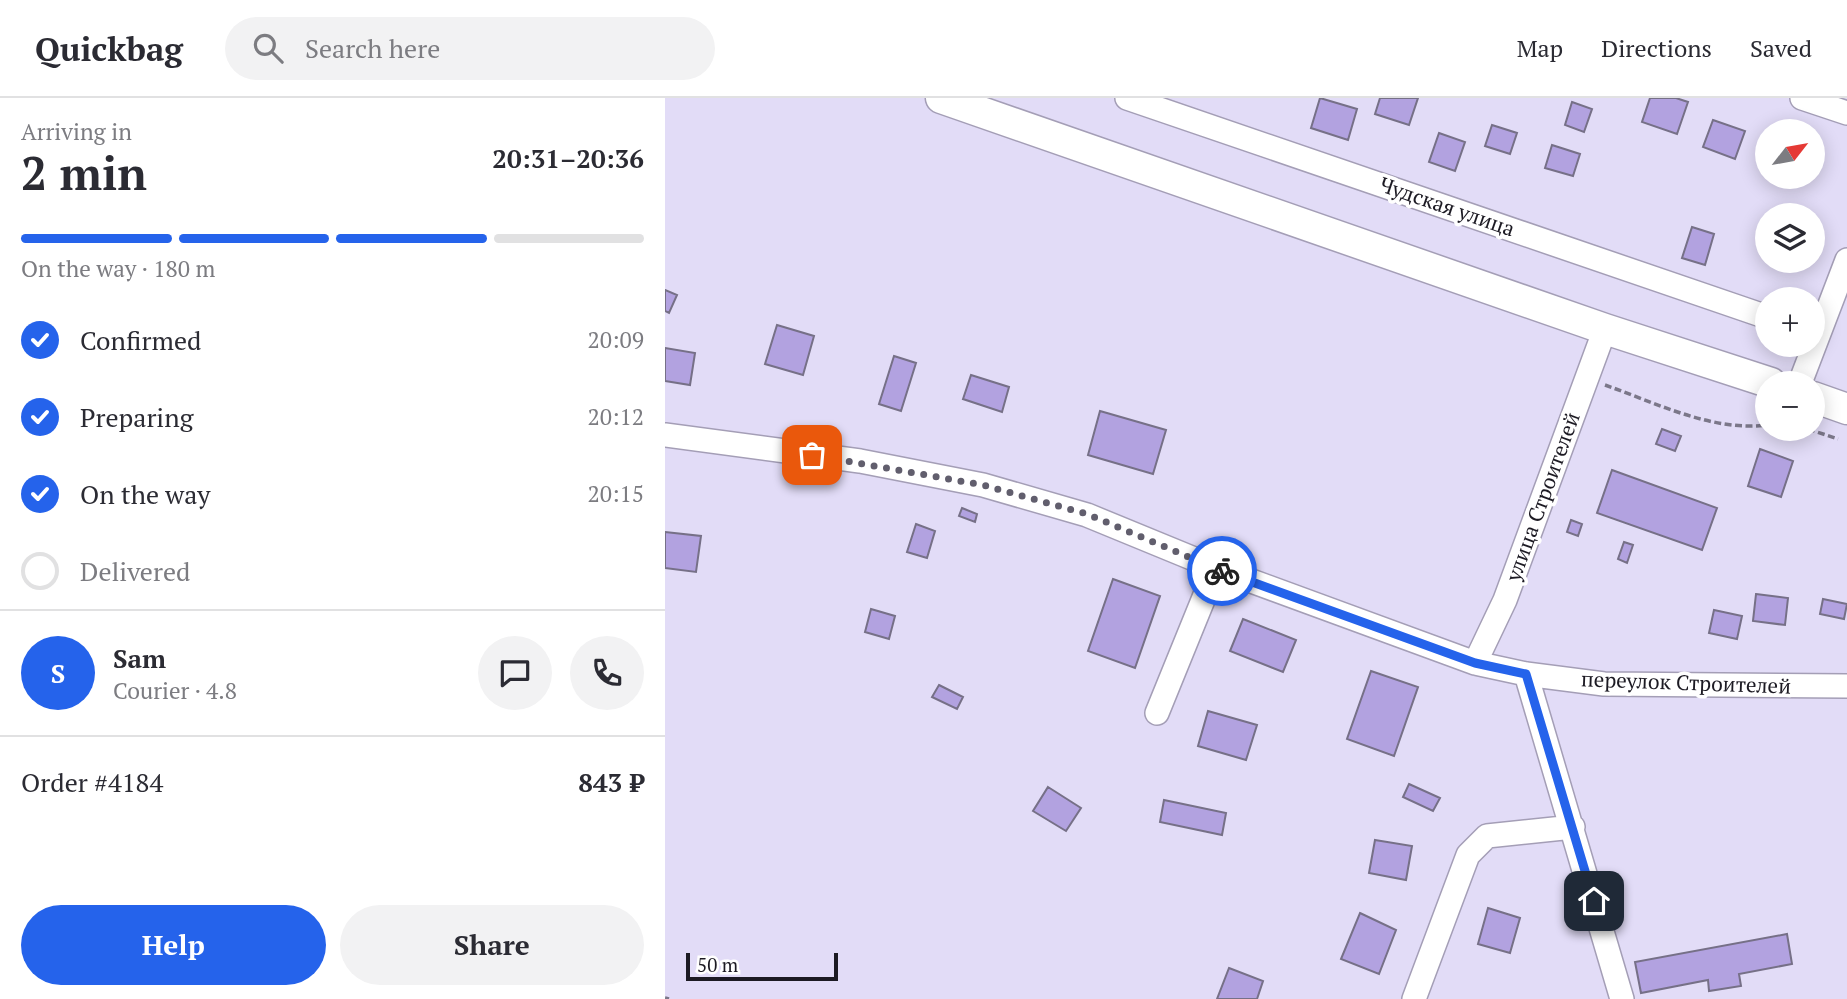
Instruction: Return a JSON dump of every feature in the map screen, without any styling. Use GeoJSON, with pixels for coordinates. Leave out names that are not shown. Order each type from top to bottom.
{"type":"FeatureCollection","features":[{"type":"Feature","properties":{"kind":"main road"},"geometry":{"type":"LineString","coordinates":[[941,98],[1605,329],[1755,378]]}},
{"type":"Feature","properties":{"kind":"main road"},"geometry":{"type":"LineString","coordinates":[[1825,401],[1847,409]]}},
{"type":"Feature","properties":{"kind":"street","name":"Чудская улица"},"geometry":{"type":"LineString","coordinates":[[1127,98],[1755,313]]}},
{"type":"Feature","properties":{"kind":"street"},"geometry":{"type":"LineString","coordinates":[[1802,98],[1847,113]]}},
{"type":"Feature","properties":{"kind":"street"},"geometry":{"type":"LineString","coordinates":[[1825,312],[1847,260]]}},
{"type":"Feature","properties":{"kind":"street","name":"улица Строителей"},"geometry":{"type":"LineString","coordinates":[[1475,663],[1505,600],[1605,329]]}},
{"type":"Feature","properties":{"kind":"street","name":"переулок Строителей"},"geometry":{"type":"LineString","coordinates":[[665,435],[860,461],[983,485],[1087,514],[1216,568],[1475,663],[1526,674],[1604,684],[1847,686]]}},
{"type":"Feature","properties":{"kind":"street"},"geometry":{"type":"LineString","coordinates":[[1157,713],[1216,568]]}},
{"type":"Feature","properties":{"kind":"street"},"geometry":{"type":"LineString","coordinates":[[1526,674],[1622,999]]}},
{"type":"Feature","properties":{"kind":"street"},"geometry":{"type":"LineString","coordinates":[[1414,999],[1468,855],[1487,835],[1573,827]]}},
{"type":"Feature","properties":{"kind":"path"},"geometry":{"type":"LineString","coordinates":[[1587,379],[1720,424],[1755,427]]}},
{"type":"Feature","properties":{"kind":"path"},"geometry":{"type":"LineString","coordinates":[[1825,435],[1838,439]]}},
{"type":"Feature","properties":{"kind":"building"},"geometry":{"type":"Polygon","coordinates":[[[1320,98],[1357,109],[1348,140],[1311,128],[1320,98]]]}},
{"type":"Feature","properties":{"kind":"building"},"geometry":{"type":"Polygon","coordinates":[[[1380,98],[1418,98],[1409,125],[1375,114],[1380,98]]]}},
{"type":"Feature","properties":{"kind":"building"},"geometry":{"type":"Polygon","coordinates":[[[1650,98],[1676,98],[1688,102],[1677,134],[1642,122],[1650,98]]]}},
{"type":"Feature","properties":{"kind":"building"},"geometry":{"type":"Polygon","coordinates":[[[1572,102],[1592,109],[1584,132],[1565,125],[1572,102]]]}},
{"type":"Feature","properties":{"kind":"building"},"geometry":{"type":"Polygon","coordinates":[[[1713,120],[1745,131],[1735,159],[1703,147],[1713,120]]]}},
{"type":"Feature","properties":{"kind":"building"},"geometry":{"type":"Polygon","coordinates":[[[1492,125],[1517,133],[1510,154],[1485,146],[1492,125]]]}},
{"type":"Feature","properties":{"kind":"building"},"geometry":{"type":"Polygon","coordinates":[[[1439,133],[1465,142],[1455,171],[1429,162],[1439,133]]]}},
{"type":"Feature","properties":{"kind":"building"},"geometry":{"type":"Polygon","coordinates":[[[1552,145],[1580,154],[1573,176],[1545,168],[1552,145]]]}},
{"type":"Feature","properties":{"kind":"building"},"geometry":{"type":"Polygon","coordinates":[[[1692,227],[1714,234],[1705,265],[1682,258],[1692,227]]]}},
{"type":"Feature","properties":{"kind":"building"},"geometry":{"type":"Polygon","coordinates":[[[665,290],[677,295],[669,313],[665,311],[665,290]]]}},
{"type":"Feature","properties":{"kind":"building"},"geometry":{"type":"Polygon","coordinates":[[[777,325],[814,336],[803,375],[765,364],[777,325]]]}},
{"type":"Feature","properties":{"kind":"building"},"geometry":{"type":"Polygon","coordinates":[[[665,348],[695,353],[690,385],[665,381],[665,348]]]}},
{"type":"Feature","properties":{"kind":"building"},"geometry":{"type":"Polygon","coordinates":[[[894,356],[916,363],[901,411],[879,404],[894,356]]]}},
{"type":"Feature","properties":{"kind":"building"},"geometry":{"type":"Polygon","coordinates":[[[971,375],[1009,387],[1002,412],[963,399],[971,375]]]}},
{"type":"Feature","properties":{"kind":"building"},"geometry":{"type":"Polygon","coordinates":[[[1100,411],[1166,430],[1153,474],[1088,455],[1100,411]]]}},
{"type":"Feature","properties":{"kind":"building"},"geometry":{"type":"Polygon","coordinates":[[[1662,429],[1681,436],[1675,451],[1656,444],[1662,429]]]}},
{"type":"Feature","properties":{"kind":"building"},"geometry":{"type":"Polygon","coordinates":[[[1760,449],[1793,461],[1781,497],[1748,486],[1760,449]]]}},
{"type":"Feature","properties":{"kind":"building"},"geometry":{"type":"Polygon","coordinates":[[[1612,470],[1717,508],[1702,550],[1597,513],[1612,470]]]}},
{"type":"Feature","properties":{"kind":"building"},"geometry":{"type":"Polygon","coordinates":[[[962,508],[977,514],[975,522],[959,516],[962,508]]]}},
{"type":"Feature","properties":{"kind":"building"},"geometry":{"type":"Polygon","coordinates":[[[1571,520],[1582,524],[1578,536],[1567,532],[1571,520]]]}},
{"type":"Feature","properties":{"kind":"building"},"geometry":{"type":"Polygon","coordinates":[[[916,524],[935,531],[927,558],[907,552],[916,524]]]}},
{"type":"Feature","properties":{"kind":"building"},"geometry":{"type":"Polygon","coordinates":[[[665,532],[701,536],[696,572],[665,568],[665,532]]]}},
{"type":"Feature","properties":{"kind":"building"},"geometry":{"type":"Polygon","coordinates":[[[1624,542],[1633,545],[1627,563],[1618,559],[1624,542]]]}},
{"type":"Feature","properties":{"kind":"building"},"geometry":{"type":"Polygon","coordinates":[[[1113,579],[1160,596],[1135,668],[1088,651],[1113,579]]]}},
{"type":"Feature","properties":{"kind":"building"},"geometry":{"type":"Polygon","coordinates":[[[1756,594],[1788,598],[1785,625],[1753,621],[1756,594]]]}},
{"type":"Feature","properties":{"kind":"building"},"geometry":{"type":"Polygon","coordinates":[[[1823,599],[1847,604],[1844,619],[1820,614],[1823,599]]]}},
{"type":"Feature","properties":{"kind":"building"},"geometry":{"type":"Polygon","coordinates":[[[871,609],[895,616],[889,639],[865,632],[871,609]]]}},
{"type":"Feature","properties":{"kind":"building"},"geometry":{"type":"Polygon","coordinates":[[[1714,610],[1742,616],[1737,639],[1709,633],[1714,610]]]}},
{"type":"Feature","properties":{"kind":"building"},"geometry":{"type":"Polygon","coordinates":[[[1243,619],[1296,640],[1283,672],[1230,651],[1243,619]]]}},
{"type":"Feature","properties":{"kind":"building"},"geometry":{"type":"Polygon","coordinates":[[[1371,671],[1418,687],[1394,756],[1347,739],[1371,671]]]}},
{"type":"Feature","properties":{"kind":"building"},"geometry":{"type":"Polygon","coordinates":[[[939,685],[963,697],[957,709],[932,697],[939,685]]]}},
{"type":"Feature","properties":{"kind":"building"},"geometry":{"type":"Polygon","coordinates":[[[1208,711],[1257,725],[1246,760],[1198,746],[1208,711]]]}},
{"type":"Feature","properties":{"kind":"building"},"geometry":{"type":"Polygon","coordinates":[[[1409,784],[1440,798],[1433,811],[1403,797],[1409,784]]]}},
{"type":"Feature","properties":{"kind":"building"},"geometry":{"type":"Polygon","coordinates":[[[1048,787],[1081,808],[1066,831],[1033,811],[1048,787]]]}},
{"type":"Feature","properties":{"kind":"building"},"geometry":{"type":"Polygon","coordinates":[[[1164,800],[1226,813],[1222,835],[1160,822],[1164,800]]]}},
{"type":"Feature","properties":{"kind":"building"},"geometry":{"type":"Polygon","coordinates":[[[1375,840],[1412,846],[1406,880],[1369,873],[1375,840]]]}},
{"type":"Feature","properties":{"kind":"building"},"geometry":{"type":"Polygon","coordinates":[[[1488,908],[1520,918],[1510,953],[1478,944],[1488,908]]]}},
{"type":"Feature","properties":{"kind":"building"},"geometry":{"type":"Polygon","coordinates":[[[1360,913],[1396,930],[1379,974],[1341,959],[1360,913]]]}},
{"type":"Feature","properties":{"kind":"building"},"geometry":{"type":"Polygon","coordinates":[[[1787,934],[1792,964],[1739,974],[1741,986],[1709,991],[1708,980],[1641,993],[1635,962],[1787,934]]]}},
{"type":"Feature","properties":{"kind":"building"},"geometry":{"type":"Polygon","coordinates":[[[1229,968],[1263,981],[1257,999],[1217,999],[1229,968]]]}},
{"type":"Feature","properties":{"kind":"way so far"},"geometry":{"type":"LineString","coordinates":[[812,455],[860,461],[983,485],[1087,514],[1222,571]]}},
{"type":"Feature","properties":{"kind":"route"},"geometry":{"type":"LineString","coordinates":[[1222,571],[1475,663],[1526,674],[1594,901]]}}]}
